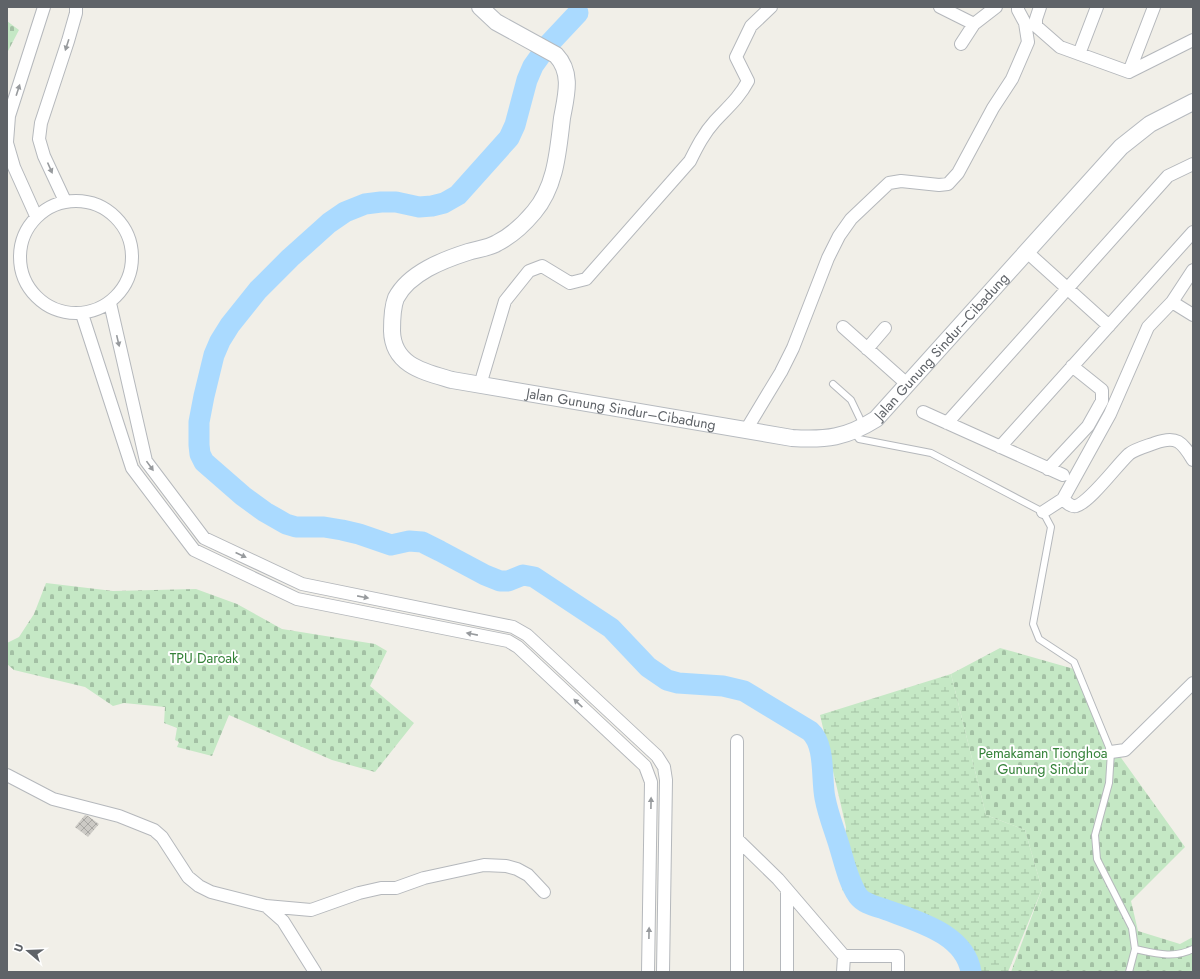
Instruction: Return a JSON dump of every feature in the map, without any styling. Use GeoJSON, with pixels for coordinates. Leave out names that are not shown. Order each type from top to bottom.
{"type":"FeatureCollection","features":[{"type":"Feature","properties":{"kind":"street"},"geometry":{"type":"LineString","coordinates":[[36,216],[14,167],[7,143],[9,116],[44,7]]}},
{"type":"Feature","properties":{"kind":"street"},"geometry":{"type":"LineString","coordinates":[[65,202],[44,156],[39,140],[40,123],[68,41],[76,7]]}},
{"type":"Feature","properties":{"kind":"street","name":"Jalan Gunung Sindur–Cibadung"},"geometry":{"type":"LineString","coordinates":[[480,7],[496,22],[556,55],[562,61],[565,68],[567,86],[553,178],[545,196],[535,212],[510,235],[496,244],[447,259],[412,279],[401,290],[393,310],[392,336],[396,349],[403,359],[422,372],[452,380],[769,435],[808,439],[831,438],[859,429],[876,419],[1121,148],[1150,124],[1193,102]]}},
{"type":"Feature","properties":{"kind":"street"},"geometry":{"type":"LineString","coordinates":[[480,385],[505,301],[529,271],[542,266],[570,283],[586,279],[690,161],[700,141],[709,128],[742,93],[748,81],[736,57],[751,26],[771,7]]}},
{"type":"Feature","properties":{"kind":"street"},"geometry":{"type":"LineString","coordinates":[[940,7],[974,24]]}},
{"type":"Feature","properties":{"kind":"street"},"geometry":{"type":"LineString","coordinates":[[961,44],[974,24],[996,7]]}},
{"type":"Feature","properties":{"kind":"street"},"geometry":{"type":"LineString","coordinates":[[746,430],[782,372],[794,348],[828,258],[839,236],[851,219],[889,183],[901,181],[939,186],[948,184],[958,173],[993,108],[1012,79],[1028,42],[1025,23],[1018,10],[1018,7]]}},
{"type":"Feature","properties":{"kind":"street"},"geometry":{"type":"LineString","coordinates":[[1040,7],[1036,19],[1036,26],[1060,47],[1129,72],[1193,40]]}},
{"type":"Feature","properties":{"kind":"street"},"geometry":{"type":"LineString","coordinates":[[1080,54],[1098,7]]}},
{"type":"Feature","properties":{"kind":"street"},"geometry":{"type":"LineString","coordinates":[[1129,72],[1154,7]]}},
{"type":"Feature","properties":{"kind":"street"},"geometry":{"type":"LineString","coordinates":[[947,423],[1168,176],[1193,164]]}},
{"type":"Feature","properties":{"kind":"street"},"geometry":{"type":"LineString","coordinates":[[80,200],[95,204],[108,210],[120,221],[128,234],[132,249],[132,264],[128,279],[120,292],[110,303],[96,310],[82,314],[55,310],[43,304],[31,292],[23,277],[19,261],[21,245],[27,229],[36,216],[50,207],[65,202],[80,200]]}},
{"type":"Feature","properties":{"kind":"street"},"geometry":{"type":"LineString","coordinates":[[1000,447],[1193,232]]}},
{"type":"Feature","properties":{"kind":"street"},"geometry":{"type":"LineString","coordinates":[[1027,252],[1109,326]]}},
{"type":"Feature","properties":{"kind":"street"},"geometry":{"type":"LineString","coordinates":[[1043,512],[1063,499],[1110,414],[1148,327],[1172,302],[1193,270]]}},
{"type":"Feature","properties":{"kind":"street"},"geometry":{"type":"LineString","coordinates":[[1172,302],[1193,315]]}},
{"type":"Feature","properties":{"kind":"street"},"geometry":{"type":"LineString","coordinates":[[110,303],[146,461],[204,538],[302,584],[513,627],[527,635],[657,756],[664,767],[666,780],[663,972]]}},
{"type":"Feature","properties":{"kind":"street"},"geometry":{"type":"LineString","coordinates":[[82,314],[132,468],[194,550],[297,599],[508,641],[518,647],[645,766],[651,782],[648,972]]}},
{"type":"Feature","properties":{"kind":"street"},"geometry":{"type":"LineString","coordinates":[[843,327],[907,384]]}},
{"type":"Feature","properties":{"kind":"street"},"geometry":{"type":"LineString","coordinates":[[867,349],[885,328]]}},
{"type":"Feature","properties":{"kind":"street"},"geometry":{"type":"LineString","coordinates":[[1048,469],[1088,426],[1102,401],[1102,390],[1072,366]]}},
{"type":"Feature","properties":{"kind":"street"},"geometry":{"type":"LineString","coordinates":[[923,412],[1063,475]]}},
{"type":"Feature","properties":{"kind":"street"},"geometry":{"type":"LineString","coordinates":[[1063,499],[1070,505],[1076,506],[1085,500],[1130,453],[1164,440],[1176,440],[1184,445],[1193,460]]}},
{"type":"Feature","properties":{"kind":"street"},"geometry":{"type":"LineString","coordinates":[[1111,752],[1125,750],[1193,683]]}},
{"type":"Feature","properties":{"kind":"street"},"geometry":{"type":"LineString","coordinates":[[737,741],[737,972]]}},
{"type":"Feature","properties":{"kind":"street"},"geometry":{"type":"LineString","coordinates":[[7,775],[53,799],[119,816],[154,830],[162,837],[188,877],[199,886],[211,892],[266,906],[311,910],[359,893],[381,888],[396,888],[424,878],[484,865],[506,866],[517,869],[528,875],[544,892]]}},
{"type":"Feature","properties":{"kind":"street"},"geometry":{"type":"LineString","coordinates":[[737,839],[778,879],[844,956],[843,972]]}},
{"type":"Feature","properties":{"kind":"street"},"geometry":{"type":"LineString","coordinates":[[787,890],[787,972]]}},
{"type":"Feature","properties":{"kind":"street"},"geometry":{"type":"LineString","coordinates":[[266,906],[283,921],[315,972]]}},
{"type":"Feature","properties":{"kind":"street"},"geometry":{"type":"LineString","coordinates":[[844,956],[898,956],[898,972]]}},
{"type":"Feature","properties":{"kind":"lane"},"geometry":{"type":"LineString","coordinates":[[833,384],[851,400],[859,429],[859,439],[931,453],[1043,512],[1051,527],[1033,624],[1039,639],[1074,662],[1111,752],[1109,783],[1095,835],[1097,860],[1132,928],[1135,949],[1129,972]]}},
{"type":"Feature","properties":{"kind":"lane"},"geometry":{"type":"LineString","coordinates":[[1135,949],[1158,954],[1182,953],[1193,950]]}},
{"type":"Feature","properties":{"kind":"green space"},"geometry":{"type":"Polygon","coordinates":[[[7,21],[19,30],[7,53],[7,21]]]}},
{"type":"Feature","properties":{"kind":"green space","name":"TPU Daroak"},"geometry":{"type":"Polygon","coordinates":[[[46,583],[113,591],[196,589],[237,604],[282,629],[375,644],[387,651],[370,686],[414,723],[375,772],[332,760],[229,715],[212,756],[177,747],[179,742],[175,740],[177,728],[164,723],[165,707],[124,703],[113,706],[85,687],[14,670],[7,664],[7,643],[19,637],[34,614],[46,583]]]}},
{"type":"Feature","properties":{"kind":"green space","name":"Pemakaman Tionghoa Gunung Sindur"},"geometry":{"type":"Polygon","coordinates":[[[1000,648],[1081,671],[1109,741],[1185,847],[1131,901],[1138,931],[1180,944],[1193,937],[1193,972],[1011,972],[1042,889],[1025,830],[986,815],[951,674],[1000,648]]]}},
{"type":"Feature","properties":{"kind":"green space"},"geometry":{"type":"Polygon","coordinates":[[[951,674],[986,815],[1025,830],[1042,889],[1008,972],[970,972],[964,942],[942,926],[882,914],[842,890],[846,827],[820,715],[951,674]]]}},
{"type":"Feature","properties":{"kind":"building"},"geometry":{"type":"Polygon","coordinates":[[[85,815],[99,824],[88,837],[75,827],[85,815]]]}},
{"type":"Feature","properties":{"kind":"waterway"},"geometry":{"type":"LineString","coordinates":[[578,13],[548,45],[533,66],[527,80],[515,125],[509,138],[458,195],[444,203],[432,206],[419,207],[396,202],[381,202],[365,204],[345,212],[329,223],[290,258],[258,290],[230,325],[220,341],[214,355],[199,422],[200,454],[204,462],[243,496],[265,512],[286,524],[296,527],[324,527],[342,530],[391,545],[409,541],[422,542],[485,575],[500,581],[508,581],[523,575],[534,577],[611,628],[648,667],[667,680],[678,683],[723,686],[744,691],[810,731],[815,737],[821,753],[824,790],[829,816],[849,877],[860,899],[873,906],[910,918],[937,930],[959,947],[967,959],[971,972]]}}]}
